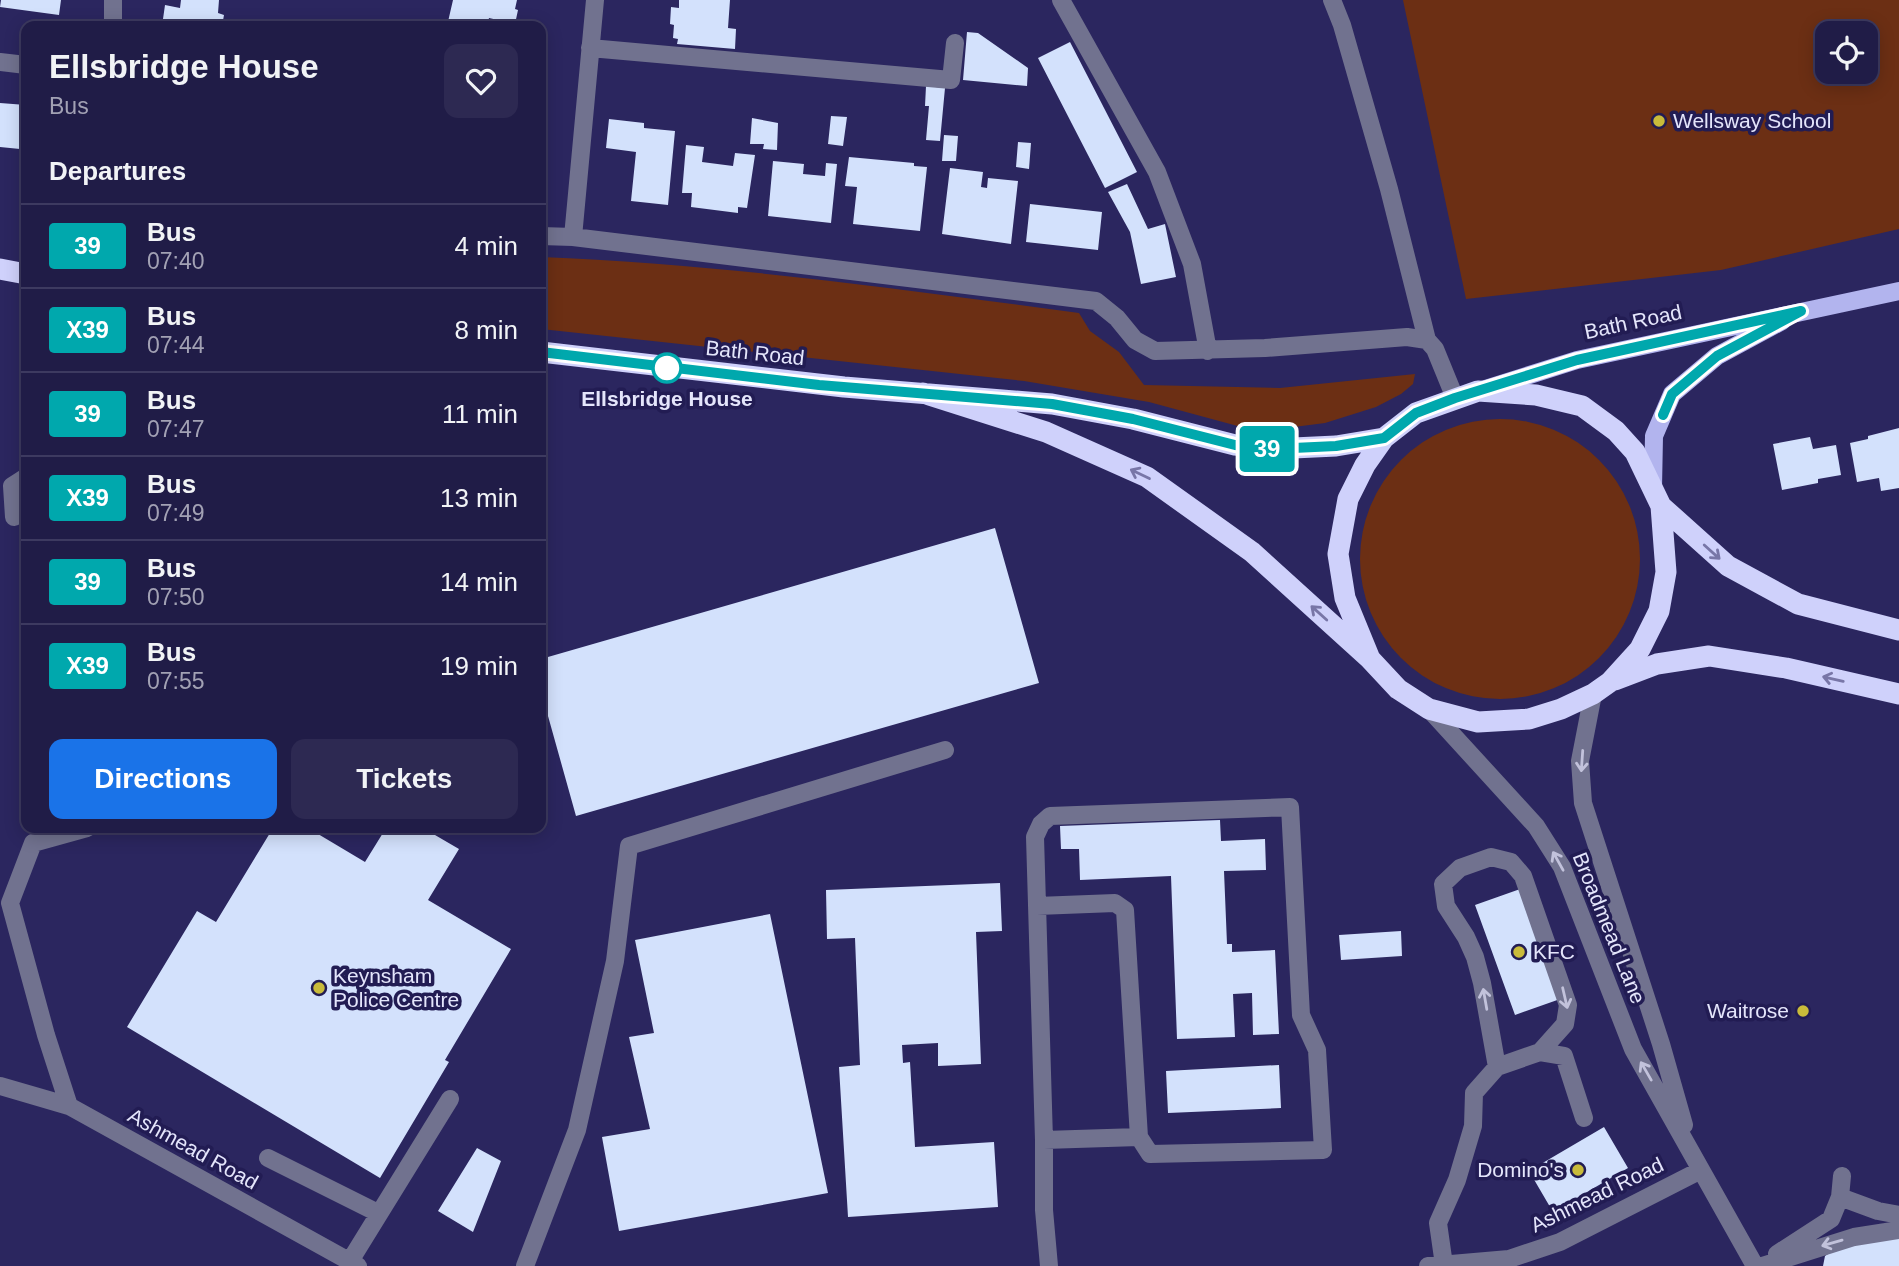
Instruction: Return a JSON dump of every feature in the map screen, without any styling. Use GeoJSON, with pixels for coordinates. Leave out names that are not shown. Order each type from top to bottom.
{"type":"FeatureCollection","features":[{"type":"Feature","properties":{"kind":"highway"},"geometry":{"type":"LineString","coordinates":[[0,269],[21,273]]}},
{"type":"Feature","properties":{"kind":"highway","name":"Bath Road"},"geometry":{"type":"LineString","coordinates":[[546,353],[746,377],[923,393]]}},
{"type":"Feature","properties":{"kind":"highway"},"geometry":{"type":"LineString","coordinates":[[1370,659],[1345,598],[1338,554],[1349,499],[1364,465],[1384,438],[1416,413],[1478,391],[1536,395],[1582,406],[1616,431],[1635,452],[1657,497],[1666,572],[1659,611],[1640,649],[1602,688]]}},
{"type":"Feature","properties":{"kind":"highway"},"geometry":{"type":"LineString","coordinates":[[923,393],[1052,404],[1133,419],[1235,445],[1272,449],[1336,446],[1384,438]]}},
{"type":"Feature","properties":{"kind":"highway"},"geometry":{"type":"LineString","coordinates":[[923,393],[1046,432],[1147,477],[1252,552],[1370,659],[1398,689],[1429,709],[1478,722],[1530,719],[1561,709],[1657,664],[1709,656],[1786,668],[1899,694]]}},
{"type":"Feature","properties":{"kind":"highway"},"geometry":{"type":"LineString","coordinates":[[1657,497],[1728,566],[1798,604],[1899,630]]}},
{"type":"Feature","properties":{"kind":"main road","name":"Bath Road"},"geometry":{"type":"LineString","coordinates":[[1478,391],[1577,360],[1899,291]]}},
{"type":"Feature","properties":{"kind":"main road","name":"Bath Road"},"geometry":{"type":"LineString","coordinates":[[1657,497],[1654,436],[1672,394],[1717,356],[1801,311]]}},
{"type":"Feature","properties":{"kind":"street"},"geometry":{"type":"LineString","coordinates":[[113,0],[113,21]]}},
{"type":"Feature","properties":{"kind":"street"},"geometry":{"type":"LineString","coordinates":[[573,237],[595,0]]}},
{"type":"Feature","properties":{"kind":"street"},"geometry":{"type":"LineString","coordinates":[[1061,0],[1157,172],[1192,264],[1208,351]]}},
{"type":"Feature","properties":{"kind":"street"},"geometry":{"type":"LineString","coordinates":[[1332,0],[1342,24],[1385,177],[1427,340],[1435,349],[1455,398]]}},
{"type":"Feature","properties":{"kind":"street"},"geometry":{"type":"LineString","coordinates":[[590,48],[951,80],[955,44]]}},
{"type":"Feature","properties":{"kind":"street"},"geometry":{"type":"LineString","coordinates":[[0,62],[21,64]]}},
{"type":"Feature","properties":{"kind":"street"},"geometry":{"type":"LineString","coordinates":[[546,236],[573,237],[1096,301],[1117,318],[1135,340],[1155,351],[1208,351],[1406,337],[1427,340]]}},
{"type":"Feature","properties":{"kind":"street"},"geometry":{"type":"LineString","coordinates":[[15,517],[12,486],[21,480]]}},
{"type":"Feature","properties":{"kind":"street","name":"Broadmead Lane"},"geometry":{"type":"LineString","coordinates":[[1602,688],[1580,761],[1583,803],[1661,1044],[1692,1151]]}},
{"type":"Feature","properties":{"kind":"street","name":"Broadmead Lane"},"geometry":{"type":"LineString","coordinates":[[1429,709],[1536,826],[1562,867],[1633,1049],[1759,1266]]}},
{"type":"Feature","properties":{"kind":"street"},"geometry":{"type":"LineString","coordinates":[[525,1266],[577,1130],[615,961],[629,846],[945,750]]}},
{"type":"Feature","properties":{"kind":"street"},"geometry":{"type":"LineString","coordinates":[[1037,906],[1115,903],[1125,910],[1139,1137],[1150,1154],[1323,1150],[1317,1050],[1301,1016],[1290,807],[1049,816],[1041,824],[1035,837],[1044,1210],[1049,1266]]}},
{"type":"Feature","properties":{"kind":"street"},"geometry":{"type":"LineString","coordinates":[[69,833],[33,843],[10,903],[46,1035],[69,1106]]}},
{"type":"Feature","properties":{"kind":"street"},"geometry":{"type":"LineString","coordinates":[[1497,1067],[1475,957],[1446,906],[1443,884],[1460,868],[1491,857],[1511,862],[1523,876],[1568,1005],[1564,1024],[1540,1052]]}},
{"type":"Feature","properties":{"kind":"street"},"geometry":{"type":"LineString","coordinates":[[1444,1265],[1438,1223],[1457,1180],[1473,1126],[1474,1093],[1497,1067],[1540,1052],[1564,1056],[1584,1118]]}},
{"type":"Feature","properties":{"kind":"street","name":"Ashmead Road"},"geometry":{"type":"LineString","coordinates":[[0,1086],[69,1106],[354,1264]]}},
{"type":"Feature","properties":{"kind":"street"},"geometry":{"type":"LineString","coordinates":[[354,1264],[378,1213],[450,1099]]}},
{"type":"Feature","properties":{"kind":"street"},"geometry":{"type":"LineString","coordinates":[[1044,1140],[1139,1137]]}},
{"type":"Feature","properties":{"kind":"street"},"geometry":{"type":"LineString","coordinates":[[268,1158],[378,1213]]}},
{"type":"Feature","properties":{"kind":"street","name":"Ashmead Road"},"geometry":{"type":"LineString","coordinates":[[1428,1266],[1509,1259],[1560,1242],[1701,1170]]}},
{"type":"Feature","properties":{"kind":"street"},"geometry":{"type":"LineString","coordinates":[[1759,1266],[1831,1219],[1840,1197],[1842,1175]]}},
{"type":"Feature","properties":{"kind":"street"},"geometry":{"type":"LineString","coordinates":[[1840,1197],[1878,1211],[1899,1215]]}},
{"type":"Feature","properties":{"kind":"street"},"geometry":{"type":"LineString","coordinates":[[1759,1266],[1854,1237],[1899,1230]]}},
{"type":"Feature","properties":{"kind":"shaded area","name":"Wellsway School"},"geometry":{"type":"Polygon","coordinates":[[[1403,0],[1899,0],[1899,229],[1721,270],[1466,299],[1403,0]]]}},
{"type":"Feature","properties":{"kind":"shaded area"},"geometry":{"type":"Polygon","coordinates":[[[546,257],[743,271],[1079,313],[1090,331],[1119,352],[1144,385],[1280,388],[1415,374],[1413,384],[1401,394],[1376,407],[1325,423],[1286,428],[1245,428],[1149,402],[1024,381],[546,330],[546,257]]]}},
{"type":"Feature","properties":{"kind":"shaded area"},"geometry":{"type":"Polygon","coordinates":[[[1500,419],[1541,425],[1578,443],[1599,460],[1616,481],[1634,518],[1640,559],[1634,600],[1616,637],[1599,658],[1578,675],[1541,693],[1500,699],[1459,693],[1422,675],[1401,658],[1384,637],[1366,600],[1360,559],[1366,518],[1384,481],[1401,460],[1422,443],[1459,425],[1500,419]]]}},
{"type":"Feature","properties":{"kind":"building"},"geometry":{"type":"Polygon","coordinates":[[[1,0],[61,0],[59,15],[0,7],[1,0]]]}},
{"type":"Feature","properties":{"kind":"building"},"geometry":{"type":"Polygon","coordinates":[[[181,0],[219,0],[218,13],[224,15],[223,21],[163,21],[165,5],[180,8],[181,0]]]}},
{"type":"Feature","properties":{"kind":"building"},"geometry":{"type":"Polygon","coordinates":[[[453,0],[517,0],[516,21],[489,18],[488,21],[448,21],[453,0]]]}},
{"type":"Feature","properties":{"kind":"building"},"geometry":{"type":"Polygon","coordinates":[[[679,0],[730,0],[728,28],[736,29],[735,49],[677,44],[678,39],[673,38],[674,25],[670,24],[671,7],[679,8],[679,0]]]}},
{"type":"Feature","properties":{"kind":"building"},"geometry":{"type":"Polygon","coordinates":[[[967,32],[978,33],[1028,68],[1027,86],[963,80],[967,32]]]}},
{"type":"Feature","properties":{"kind":"building"},"geometry":{"type":"Polygon","coordinates":[[[1070,42],[1137,172],[1105,188],[1038,58],[1070,42]]]}},
{"type":"Feature","properties":{"kind":"building"},"geometry":{"type":"Polygon","coordinates":[[[926,86],[945,88],[940,141],[926,140],[929,106],[925,106],[926,86]]]}},
{"type":"Feature","properties":{"kind":"building"},"geometry":{"type":"Polygon","coordinates":[[[0,103],[21,105],[21,161],[20,149],[0,147],[0,103]]]}},
{"type":"Feature","properties":{"kind":"building"},"geometry":{"type":"Polygon","coordinates":[[[831,116],[847,117],[843,146],[828,144],[831,116]]]}},
{"type":"Feature","properties":{"kind":"building"},"geometry":{"type":"Polygon","coordinates":[[[752,118],[778,123],[777,150],[763,149],[764,144],[750,144],[752,118]]]}},
{"type":"Feature","properties":{"kind":"building"},"geometry":{"type":"Polygon","coordinates":[[[609,119],[644,123],[644,128],[675,131],[668,205],[631,201],[636,152],[606,148],[609,119]]]}},
{"type":"Feature","properties":{"kind":"building"},"geometry":{"type":"Polygon","coordinates":[[[944,135],[958,136],[956,161],[942,161],[944,135]]]}},
{"type":"Feature","properties":{"kind":"building"},"geometry":{"type":"Polygon","coordinates":[[[1018,142],[1031,143],[1029,169],[1016,167],[1018,142]]]}},
{"type":"Feature","properties":{"kind":"building"},"geometry":{"type":"Polygon","coordinates":[[[686,145],[704,147],[702,162],[733,166],[735,153],[755,155],[747,208],[738,207],[738,213],[691,207],[692,193],[682,193],[686,145]]]}},
{"type":"Feature","properties":{"kind":"building"},"geometry":{"type":"Polygon","coordinates":[[[849,157],[914,163],[914,166],[927,167],[920,231],[853,224],[857,187],[845,186],[849,157]]]}},
{"type":"Feature","properties":{"kind":"building"},"geometry":{"type":"Polygon","coordinates":[[[773,161],[804,164],[803,174],[825,176],[826,163],[837,164],[831,223],[768,216],[773,161]]]}},
{"type":"Feature","properties":{"kind":"building"},"geometry":{"type":"Polygon","coordinates":[[[950,168],[983,172],[981,187],[987,188],[988,178],[1018,181],[1011,244],[942,234],[950,168]]]}},
{"type":"Feature","properties":{"kind":"building"},"geometry":{"type":"Polygon","coordinates":[[[1127,184],[1148,229],[1165,224],[1176,277],[1141,284],[1130,232],[1108,192],[1127,184]]]}},
{"type":"Feature","properties":{"kind":"building"},"geometry":{"type":"Polygon","coordinates":[[[1030,204],[1102,212],[1098,250],[1026,242],[1030,204]]]}},
{"type":"Feature","properties":{"kind":"building"},"geometry":{"type":"Polygon","coordinates":[[[1899,428],[1899,488],[1881,491],[1879,478],[1857,482],[1850,443],[1899,428]]]}},
{"type":"Feature","properties":{"kind":"building"},"geometry":{"type":"Polygon","coordinates":[[[1810,437],[1813,449],[1836,445],[1841,475],[1782,490],[1773,444],[1810,437]]]}},
{"type":"Feature","properties":{"kind":"building"},"geometry":{"type":"Polygon","coordinates":[[[995,528],[1039,683],[576,816],[546,709],[546,658],[995,528]]]}},
{"type":"Feature","properties":{"kind":"building"},"geometry":{"type":"Polygon","coordinates":[[[1220,820],[1221,841],[1265,839],[1266,870],[1224,871],[1227,944],[1232,944],[1232,952],[1275,950],[1279,1034],[1253,1035],[1252,993],[1233,994],[1235,1037],[1177,1039],[1171,876],[1080,880],[1079,849],[1061,849],[1060,826],[1220,820]]]}},
{"type":"Feature","properties":{"kind":"building","name":"Keynsham Police Centre"},"geometry":{"type":"Polygon","coordinates":[[[270,833],[316,833],[365,862],[383,833],[432,833],[459,849],[428,900],[511,949],[445,1060],[449,1062],[380,1178],[127,1027],[197,911],[216,922],[270,833]]]}},
{"type":"Feature","properties":{"kind":"building"},"geometry":{"type":"Polygon","coordinates":[[[1000,883],[1002,931],[976,932],[981,1064],[938,1066],[938,1043],[902,1045],[903,1063],[910,1062],[915,1147],[994,1142],[998,1207],[848,1217],[839,1067],[860,1065],[855,938],[827,939],[826,890],[1000,883]]]}},
{"type":"Feature","properties":{"kind":"building","name":"KFC"},"geometry":{"type":"Polygon","coordinates":[[[1523,888],[1563,998],[1515,1015],[1475,905],[1523,888]]]}},
{"type":"Feature","properties":{"kind":"building"},"geometry":{"type":"Polygon","coordinates":[[[770,914],[828,1193],[619,1231],[602,1137],[650,1129],[629,1037],[654,1033],[635,940],[770,914]]]}},
{"type":"Feature","properties":{"kind":"building"},"geometry":{"type":"Polygon","coordinates":[[[1401,931],[1402,956],[1341,960],[1339,935],[1401,931]]]}},
{"type":"Feature","properties":{"kind":"building"},"geometry":{"type":"Polygon","coordinates":[[[1279,1065],[1281,1108],[1168,1113],[1166,1071],[1279,1065]]]}},
{"type":"Feature","properties":{"kind":"building","name":"Domino's"},"geometry":{"type":"Polygon","coordinates":[[[1604,1127],[1628,1168],[1553,1212],[1529,1171],[1604,1127]]]}},
{"type":"Feature","properties":{"kind":"building"},"geometry":{"type":"Polygon","coordinates":[[[477,1148],[501,1161],[473,1232],[438,1211],[477,1148]]]}},
{"type":"Feature","properties":{"kind":"building"},"geometry":{"type":"Polygon","coordinates":[[[1899,1238],[1899,1266],[1823,1266],[1825,1256],[1837,1248],[1899,1238]]]}},
{"type":"Feature","properties":{"kind":"bus line","name":"39"},"geometry":{"type":"LineString","coordinates":[[546,353],[819,385],[1052,404],[1133,419],[1235,445],[1272,449],[1336,446],[1384,438],[1416,413],[1577,360],[1801,311],[1717,356],[1672,394],[1663,415]]}},
{"type":"Feature","properties":{"kind":"place","name":"Wellsway School"},"geometry":{"type":"Point","coordinates":[1659,121]}},
{"type":"Feature","properties":{"kind":"place","name":"Ellsbridge House"},"geometry":{"type":"Point","coordinates":[667,368]}},
{"type":"Feature","properties":{"kind":"place","name":"KFC"},"geometry":{"type":"Point","coordinates":[1519,952]}},
{"type":"Feature","properties":{"kind":"place","name":"Keynsham Police Centre"},"geometry":{"type":"Point","coordinates":[319,988]}},
{"type":"Feature","properties":{"kind":"place","name":"Waitrose"},"geometry":{"type":"Point","coordinates":[1803,1011]}},
{"type":"Feature","properties":{"kind":"place","name":"Domino's"},"geometry":{"type":"Point","coordinates":[1578,1170]}}]}
